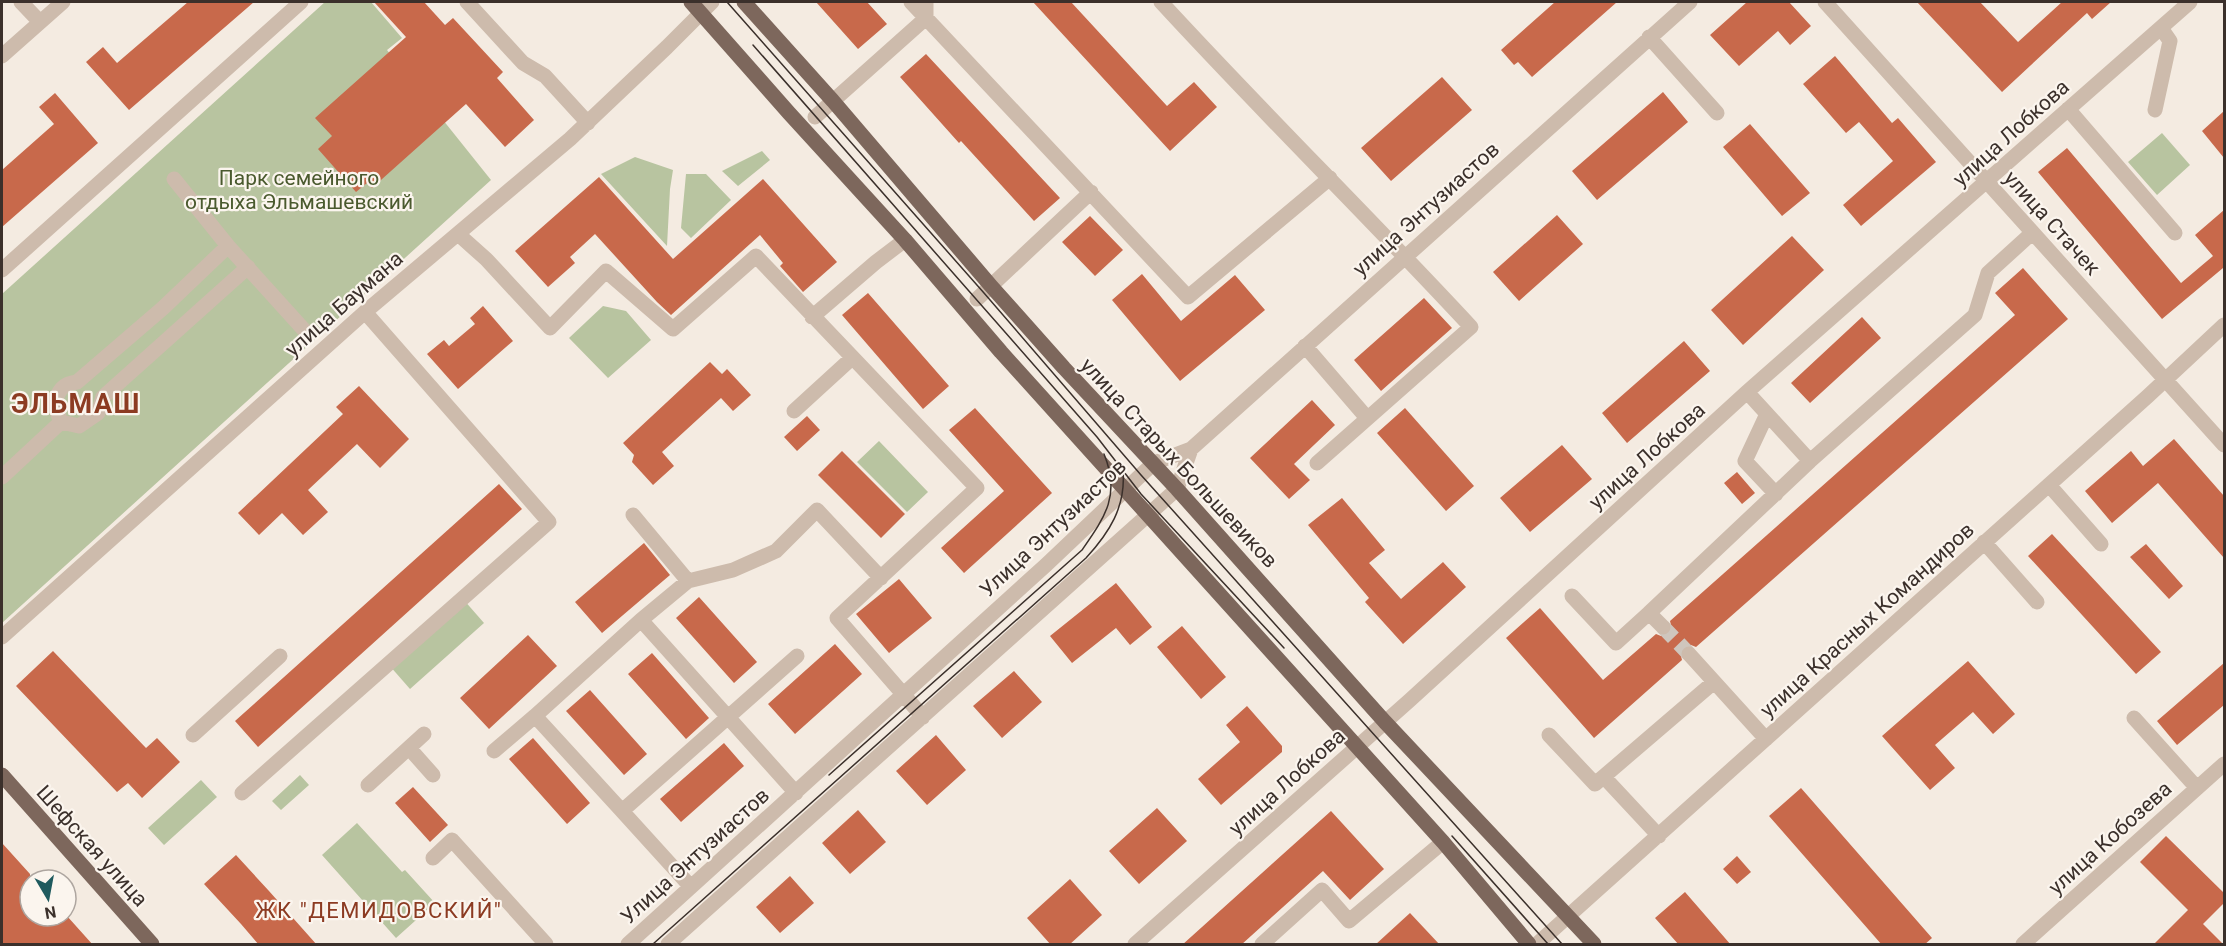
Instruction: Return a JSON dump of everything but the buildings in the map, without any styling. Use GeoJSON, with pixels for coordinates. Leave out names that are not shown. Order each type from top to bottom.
{"type":"FeatureCollection","features":[{"type":"Feature","properties":{"kind":"main road","name":"улица Старых Большевиков"},"geometry":{"type":"LineString","coordinates":[[744,2],[833,101],[1064,368],[1178,489],[1385,722],[1594,945]]}},
{"type":"Feature","properties":{"kind":"main road"},"geometry":{"type":"LineString","coordinates":[[696,8],[789,114],[906,240],[1001,352],[1443,842],[1528,945]]}},
{"type":"Feature","properties":{"kind":"main road","name":"Шефская улица"},"geometry":{"type":"LineString","coordinates":[[2,775],[152,945]]}},
{"type":"Feature","properties":{"kind":"street"},"geometry":{"type":"LineString","coordinates":[[21,2],[40,22]]}},
{"type":"Feature","properties":{"kind":"street"},"geometry":{"type":"LineString","coordinates":[[2,56],[63,2]]}},
{"type":"Feature","properties":{"kind":"street"},"geometry":{"type":"LineString","coordinates":[[2,270],[301,2]]}},
{"type":"Feature","properties":{"kind":"street"},"geometry":{"type":"LineString","coordinates":[[467,2],[523,63],[545,76],[588,123]]}},
{"type":"Feature","properties":{"kind":"street","name":"улица Баумана"},"geometry":{"type":"LineString","coordinates":[[2,637],[365,312],[588,123],[696,8],[712,2]]}},
{"type":"Feature","properties":{"kind":"street"},"geometry":{"type":"LineString","coordinates":[[911,2],[1188,297],[1330,178]]}},
{"type":"Feature","properties":{"kind":"street"},"geometry":{"type":"LineString","coordinates":[[815,117],[926,18],[926,2]]}},
{"type":"Feature","properties":{"kind":"street"},"geometry":{"type":"LineString","coordinates":[[1161,2],[1243,91],[1330,178],[1471,327],[1317,463]]}},
{"type":"Feature","properties":{"kind":"street","name":"улица Энтузиастов"},"geometry":{"type":"LineString","coordinates":[[1191,449],[1690,2]]}},
{"type":"Feature","properties":{"kind":"street","name":"улица Стачек"},"geometry":{"type":"LineString","coordinates":[[1825,2],[2224,445]]}},
{"type":"Feature","properties":{"kind":"street","name":"улица Лобкова"},"geometry":{"type":"LineString","coordinates":[[1135,945],[1385,722],[1747,392],[2190,2]]}},
{"type":"Feature","properties":{"kind":"street"},"geometry":{"type":"LineString","coordinates":[[2155,110],[2170,41],[2161,28]]}},
{"type":"Feature","properties":{"kind":"street"},"geometry":{"type":"LineString","coordinates":[[1649,37],[1717,113]]}},
{"type":"Feature","properties":{"kind":"street"},"geometry":{"type":"LineString","coordinates":[[2068,110],[2175,233]]}},
{"type":"Feature","properties":{"kind":"street"},"geometry":{"type":"LineString","coordinates":[[174,178],[228,246],[305,331]]}},
{"type":"Feature","properties":{"kind":"street"},"geometry":{"type":"LineString","coordinates":[[977,299],[1091,192]]}},
{"type":"Feature","properties":{"kind":"street"},"geometry":{"type":"LineString","coordinates":[[1572,596],[1616,643],[1810,461],[1975,315],[1988,273],[2032,233]]}},
{"type":"Feature","properties":{"kind":"street"},"geometry":{"type":"LineString","coordinates":[[458,234],[486,259],[550,328],[606,271],[673,329],[756,256],[977,488],[837,618],[922,717]]}},
{"type":"Feature","properties":{"kind":"street"},"geometry":{"type":"LineString","coordinates":[[812,317],[876,262],[906,240]]}},
{"type":"Feature","properties":{"kind":"street"},"geometry":{"type":"LineString","coordinates":[[61,422],[54,404],[59,390],[67,384],[77,382],[162,308],[228,246]]}},
{"type":"Feature","properties":{"kind":"street"},"geometry":{"type":"LineString","coordinates":[[61,422],[79,426],[98,414],[103,397],[248,267]]}},
{"type":"Feature","properties":{"kind":"street"},"geometry":{"type":"LineString","coordinates":[[242,793],[549,522],[365,312]]}},
{"type":"Feature","properties":{"kind":"street","name":"улица Красных Командиров"},"geometry":{"type":"LineString","coordinates":[[1537,945],[2166,380],[2224,325]]}},
{"type":"Feature","properties":{"kind":"street"},"geometry":{"type":"LineString","coordinates":[[1305,346],[1367,418]]}},
{"type":"Feature","properties":{"kind":"street"},"geometry":{"type":"LineString","coordinates":[[794,411],[852,358]]}},
{"type":"Feature","properties":{"kind":"street"},"geometry":{"type":"LineString","coordinates":[[1747,392],[1810,461]]}},
{"type":"Feature","properties":{"kind":"street"},"geometry":{"type":"LineString","coordinates":[[1767,414],[1745,461],[1776,494]]}},
{"type":"Feature","properties":{"kind":"street"},"geometry":{"type":"LineString","coordinates":[[2,477],[61,422]]}},
{"type":"Feature","properties":{"kind":"street"},"geometry":{"type":"LineString","coordinates":[[668,945],[1178,489],[1191,449]]}},
{"type":"Feature","properties":{"kind":"street","name":"Улица Энтузиастов"},"geometry":{"type":"LineString","coordinates":[[638,942],[691,887],[1046,565],[1154,463],[1191,449]]}},
{"type":"Feature","properties":{"kind":"street"},"geometry":{"type":"LineString","coordinates":[[2049,485],[2101,544]]}},
{"type":"Feature","properties":{"kind":"street"},"geometry":{"type":"LineString","coordinates":[[494,751],[687,581],[734,570],[776,551],[817,510],[881,578]]}},
{"type":"Feature","properties":{"kind":"street"},"geometry":{"type":"LineString","coordinates":[[633,516],[687,581]]}},
{"type":"Feature","properties":{"kind":"street"},"geometry":{"type":"LineString","coordinates":[[1984,542],[2037,602]]}},
{"type":"Feature","properties":{"kind":"street"},"geometry":{"type":"LineString","coordinates":[[1649,613],[1663,627]]}},
{"type":"Feature","properties":{"kind":"street"},"geometry":{"type":"LineString","coordinates":[[641,620],[796,793]]}},
{"type":"Feature","properties":{"kind":"street"},"geometry":{"type":"LineString","coordinates":[[1689,654],[1766,739]]}},
{"type":"Feature","properties":{"kind":"street"},"geometry":{"type":"LineString","coordinates":[[193,735],[280,656]]}},
{"type":"Feature","properties":{"kind":"street"},"geometry":{"type":"LineString","coordinates":[[622,811],[797,656]]}},
{"type":"Feature","properties":{"kind":"street"},"geometry":{"type":"LineString","coordinates":[[1549,735],[1595,784],[1714,682]]}},
{"type":"Feature","properties":{"kind":"street"},"geometry":{"type":"LineString","coordinates":[[535,716],[691,887]]}},
{"type":"Feature","properties":{"kind":"street"},"geometry":{"type":"LineString","coordinates":[[2134,718],[2197,788]]}},
{"type":"Feature","properties":{"kind":"street"},"geometry":{"type":"LineString","coordinates":[[368,785],[424,734]]}},
{"type":"Feature","properties":{"kind":"street"},"geometry":{"type":"LineString","coordinates":[[409,748],[434,776]]}},
{"type":"Feature","properties":{"kind":"street","name":"улица Кобозева"},"geometry":{"type":"LineString","coordinates":[[2023,945],[2224,764]]}},
{"type":"Feature","properties":{"kind":"street"},"geometry":{"type":"LineString","coordinates":[[1604,777],[1659,836]]}},
{"type":"Feature","properties":{"kind":"street"},"geometry":{"type":"LineString","coordinates":[[434,858],[448,835],[546,945]]}},
{"type":"Feature","properties":{"kind":"street"},"geometry":{"type":"LineString","coordinates":[[1262,945],[1322,890],[1349,921],[1443,842]]}},
{"type":"Feature","properties":{"kind":"green space","name":"Парк семейного отдыха Эльмашевский"},"geometry":{"type":"Polygon","coordinates":[[[325,2],[371,2],[402,38],[387,50],[491,180],[2,623],[2,294],[325,2]]]}},
{"type":"Feature","properties":{"kind":"green space"},"geometry":{"type":"Polygon","coordinates":[[[2162,133],[2190,165],[2157,195],[2128,162],[2162,133]]]}},
{"type":"Feature","properties":{"kind":"green space"},"geometry":{"type":"Polygon","coordinates":[[[762,151],[770,160],[738,186],[722,171],[762,151]]]}},
{"type":"Feature","properties":{"kind":"green space"},"geometry":{"type":"Polygon","coordinates":[[[635,157],[673,170],[667,246],[601,174],[635,157]]]}},
{"type":"Feature","properties":{"kind":"green space"},"geometry":{"type":"Polygon","coordinates":[[[686,174],[706,174],[731,200],[691,238],[681,228],[686,174]]]}},
{"type":"Feature","properties":{"kind":"green space"},"geometry":{"type":"Polygon","coordinates":[[[603,306],[626,311],[651,340],[608,378],[569,338],[603,306]]]}},
{"type":"Feature","properties":{"kind":"green space"},"geometry":{"type":"Polygon","coordinates":[[[879,441],[928,492],[907,512],[857,462],[879,441]]]}},
{"type":"Feature","properties":{"kind":"green space"},"geometry":{"type":"Polygon","coordinates":[[[463,599],[484,623],[410,689],[389,665],[463,599]]]}},
{"type":"Feature","properties":{"kind":"green space"},"geometry":{"type":"Polygon","coordinates":[[[300,775],[309,785],[281,810],[272,801],[300,775]]]}},
{"type":"Feature","properties":{"kind":"green space"},"geometry":{"type":"Polygon","coordinates":[[[201,780],[217,797],[164,845],[148,828],[201,780]]]}},
{"type":"Feature","properties":{"kind":"green space"},"geometry":{"type":"Polygon","coordinates":[[[357,823],[402,872],[405,870],[435,903],[396,938],[322,855],[357,823]]]}},
{"type":"Feature","properties":{"kind":"tunnel"},"geometry":{"type":"LineString","coordinates":[[1663,627],[1689,654]]}},
{"type":"Feature","properties":{"kind":"tram line"},"geometry":{"type":"LineString","coordinates":[[727,2],[1141,475],[1562,944]]}},
{"type":"Feature","properties":{"kind":"tram line"},"geometry":{"type":"LineString","coordinates":[[753,45],[1097,437],[1141,494],[1284,648]]}},
{"type":"Feature","properties":{"kind":"tram line"},"geometry":{"type":"LineString","coordinates":[[829,775],[1082,550],[1104,516],[1111,494],[1109,469],[1104,454]]}},
{"type":"Feature","properties":{"kind":"tram line"},"geometry":{"type":"LineString","coordinates":[[653,944],[1086,558],[1109,529],[1119,508],[1123,471]]}},
{"type":"Feature","properties":{"kind":"tram line"},"geometry":{"type":"LineString","coordinates":[[1452,836],[1548,944]]}},
{"type":"Feature","properties":{"kind":"district","name":"ЭЛЬМАШ"},"geometry":{"type":"Point","coordinates":[76,404]}},
{"type":"Feature","properties":{"kind":"district","name":"ЖК \"ДЕМИДОВСКИЙ\""},"geometry":{"type":"Point","coordinates":[379,910]}}]}
